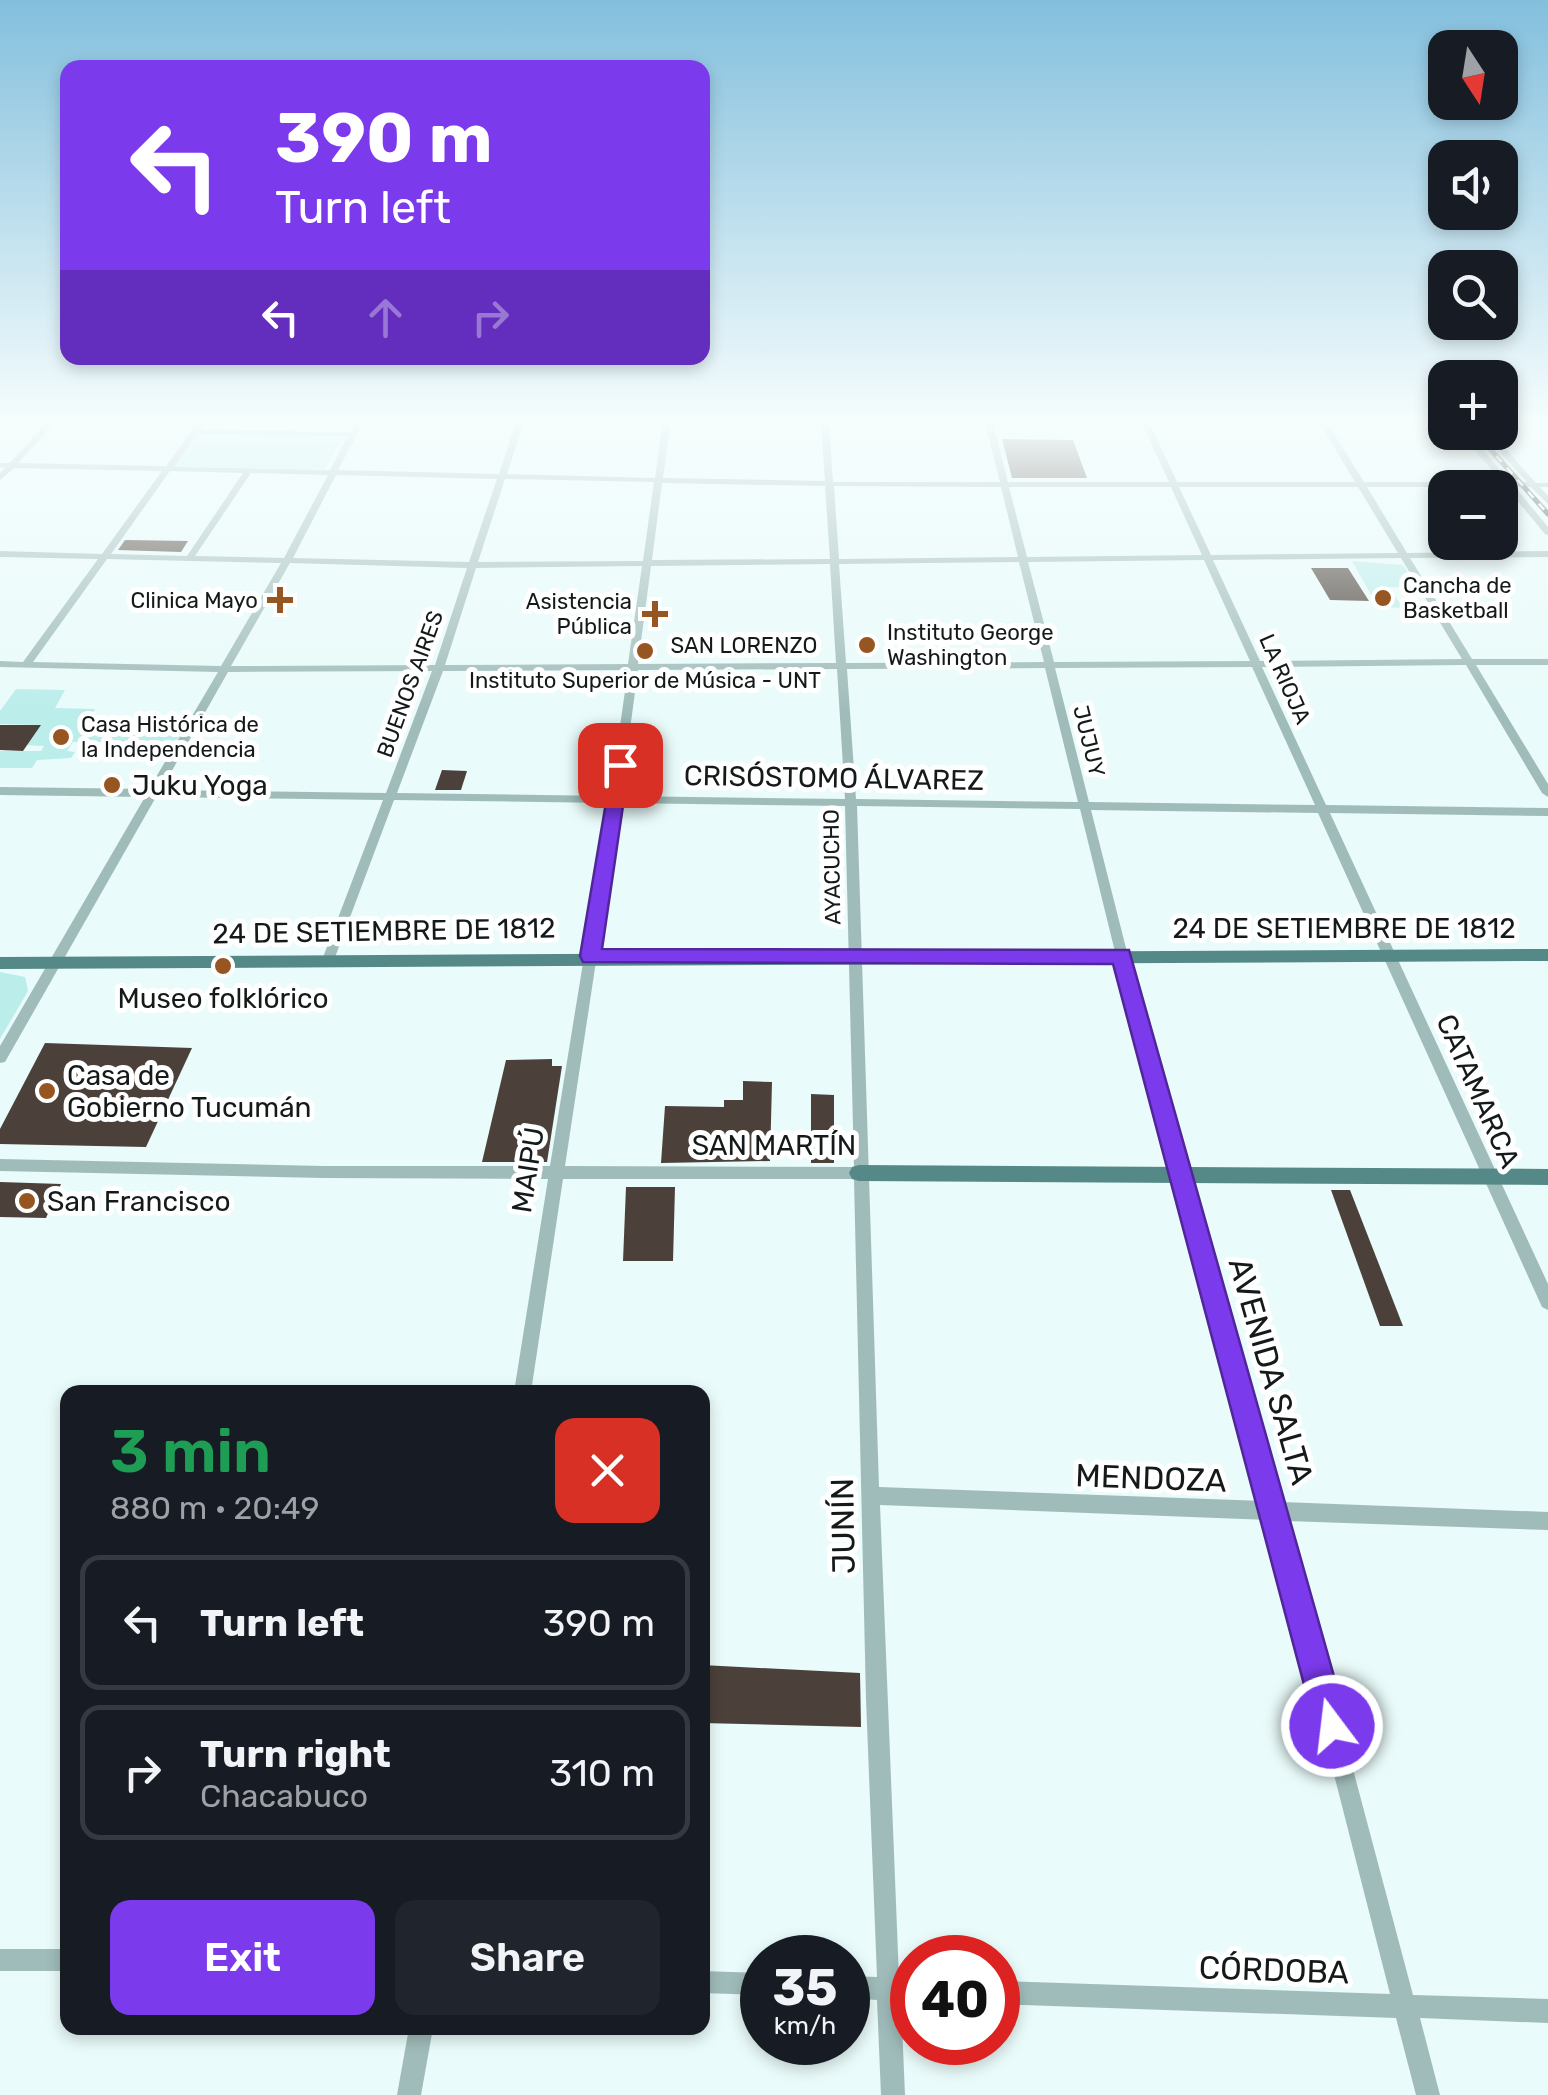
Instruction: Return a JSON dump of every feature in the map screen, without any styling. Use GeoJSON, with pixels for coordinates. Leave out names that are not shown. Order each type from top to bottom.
{"type":"FeatureCollection","features":[{"type":"Feature","properties":{"kind":"main road","name":"24 DE SETIEMBRE DE 1812"},"geometry":{"type":"LineString","coordinates":[[0,963],[590,956],[1548,955]]}},
{"type":"Feature","properties":{"kind":"main road","name":"SAN MARTÍN"},"geometry":{"type":"LineString","coordinates":[[860,1173],[1548,1177]]}},
{"type":"Feature","properties":{"kind":"street"},"geometry":{"type":"LineString","coordinates":[[26,665],[131,517]]}},
{"type":"Feature","properties":{"kind":"street"},"geometry":{"type":"LineString","coordinates":[[188,560],[217,517]]}},
{"type":"Feature","properties":{"kind":"street"},"geometry":{"type":"LineString","coordinates":[[0,1058],[310,517]]}},
{"type":"Feature","properties":{"kind":"street","name":"BUENOS AIRES"},"geometry":{"type":"LineString","coordinates":[[328,960],[439,667],[489,517]]}},
{"type":"Feature","properties":{"kind":"street","name":"MAIPÚ"},"geometry":{"type":"LineString","coordinates":[[523,1385],[559,1172],[653,517]]}},
{"type":"Feature","properties":{"kind":"street","name":"AYACUCHO"},"geometry":{"type":"LineString","coordinates":[[833,517],[851,804],[852,956]]}},
{"type":"Feature","properties":{"kind":"street","name":"JUJUY"},"geometry":{"type":"LineString","coordinates":[[1015,517],[1048,664],[1122,956]]}},
{"type":"Feature","properties":{"kind":"street","name":"LA RIOJA"},"geometry":{"type":"LineString","coordinates":[[1191,517],[1389,956]]}},
{"type":"Feature","properties":{"kind":"street"},"geometry":{"type":"LineString","coordinates":[[1379,517],[1548,792]]}},
{"type":"Feature","properties":{"kind":"street"},"geometry":{"type":"LineString","coordinates":[[0,554],[286,564],[474,565],[1548,554]]}},
{"type":"Feature","properties":{"kind":"street","name":"SAN LORENZO"},"geometry":{"type":"LineString","coordinates":[[0,664],[226,669],[1548,662]]}},
{"type":"Feature","properties":{"kind":"street","name":"CRISÓSTOMO ÁLVAREZ"},"geometry":{"type":"LineString","coordinates":[[0,791],[1548,812]]}},
{"type":"Feature","properties":{"kind":"street","name":"JUNÍN"},"geometry":{"type":"LineString","coordinates":[[852,956],[876,1699],[896,1935]]}},
{"type":"Feature","properties":{"kind":"street","name":"AVENIDA SALTA"},"geometry":{"type":"LineString","coordinates":[[1122,956],[1276,1513],[1428,2095]]}},
{"type":"Feature","properties":{"kind":"street","name":"CATAMARCA"},"geometry":{"type":"LineString","coordinates":[[1389,956],[1548,1302]]}},
{"type":"Feature","properties":{"kind":"street","name":"SAN MARTÍN"},"geometry":{"type":"LineString","coordinates":[[0,1165],[860,1173]]}},
{"type":"Feature","properties":{"kind":"street","name":"MENDOZA"},"geometry":{"type":"LineString","coordinates":[[872,1496],[1548,1522]]}},
{"type":"Feature","properties":{"kind":"street"},"geometry":{"type":"LineString","coordinates":[[0,1960],[60,1960]]}},
{"type":"Feature","properties":{"kind":"street"},"geometry":{"type":"LineString","coordinates":[[710,1982],[740,1983]]}},
{"type":"Feature","properties":{"kind":"street","name":"CÓRDOBA"},"geometry":{"type":"LineString","coordinates":[[1020,1994],[1548,2011]]}},
{"type":"Feature","properties":{"kind":"street"},"geometry":{"type":"LineString","coordinates":[[409,2095],[420,2035]]}},
{"type":"Feature","properties":{"kind":"street","name":"JUNÍN"},"geometry":{"type":"LineString","coordinates":[[894,2095],[896,2065]]}},
{"type":"Feature","properties":{"kind":"shaded area"},"geometry":{"type":"Polygon","coordinates":[[[1352,561],[1403,565],[1418,588],[1389,587],[1403,608],[1378,607],[1352,561]]]}},
{"type":"Feature","properties":{"kind":"shaded area"},"geometry":{"type":"Polygon","coordinates":[[[16,689],[65,690],[55,708],[95,709],[86,726],[185,727],[176,742],[73,742],[67,751],[75,752],[71,758],[37,760],[32,768],[0,768],[0,751],[41,751],[44,746],[27,745],[41,725],[0,724],[0,711],[16,689]]]}},
{"type":"Feature","properties":{"kind":"shaded area"},"geometry":{"type":"Polygon","coordinates":[[[0,972],[25,977],[28,991],[0,1039],[0,972]]]}},
{"type":"Feature","properties":{"kind":"building"},"geometry":{"type":"Polygon","coordinates":[[[125,540],[188,541],[181,552],[118,550],[125,540]]]}},
{"type":"Feature","properties":{"kind":"building"},"geometry":{"type":"Polygon","coordinates":[[[1311,568],[1348,568],[1369,601],[1330,600],[1311,568]]]}},
{"type":"Feature","properties":{"kind":"building"},"geometry":{"type":"Polygon","coordinates":[[[0,725],[41,725],[23,751],[0,750],[0,725]]]}},
{"type":"Feature","properties":{"kind":"building"},"geometry":{"type":"Polygon","coordinates":[[[633,750],[654,750],[652,773],[630,773],[633,750]]]}},
{"type":"Feature","properties":{"kind":"building"},"geometry":{"type":"Polygon","coordinates":[[[442,770],[467,771],[461,790],[435,790],[442,770]]]}},
{"type":"Feature","properties":{"kind":"building"},"geometry":{"type":"Polygon","coordinates":[[[45,1043],[192,1048],[146,1147],[0,1144],[0,1129],[45,1043]]]}},
{"type":"Feature","properties":{"kind":"building"},"geometry":{"type":"Polygon","coordinates":[[[552,1059],[552,1066],[562,1066],[547,1162],[482,1162],[506,1060],[552,1059]]]}},
{"type":"Feature","properties":{"kind":"building"},"geometry":{"type":"Polygon","coordinates":[[[743,1081],[772,1082],[770,1161],[661,1163],[665,1106],[724,1107],[724,1100],[743,1100],[743,1081]]]}},
{"type":"Feature","properties":{"kind":"building"},"geometry":{"type":"Polygon","coordinates":[[[811,1094],[834,1095],[834,1163],[811,1163],[811,1094]]]}},
{"type":"Feature","properties":{"kind":"building","name":"San Francisco"},"geometry":{"type":"Polygon","coordinates":[[[0,1182],[61,1184],[46,1218],[0,1217],[0,1182]]]}},
{"type":"Feature","properties":{"kind":"building"},"geometry":{"type":"Polygon","coordinates":[[[626,1187],[675,1187],[673,1261],[623,1261],[626,1187]]]}},
{"type":"Feature","properties":{"kind":"building"},"geometry":{"type":"Polygon","coordinates":[[[1331,1190],[1350,1190],[1403,1326],[1380,1326],[1331,1190]]]}},
{"type":"Feature","properties":{"kind":"building"},"geometry":{"type":"Polygon","coordinates":[[[710,1665],[860,1673],[861,1727],[710,1723],[710,1665]]]}},
{"type":"Feature","properties":{"kind":"place","name":"Cancha de Basketball"},"geometry":{"type":"Point","coordinates":[1383,598]}},
{"type":"Feature","properties":{"kind":"place","name":"Clinica Mayo"},"geometry":{"type":"Point","coordinates":[280,600]}},
{"type":"Feature","properties":{"kind":"place","name":"Asistencia Pública"},"geometry":{"type":"Point","coordinates":[655,614]}},
{"type":"Feature","properties":{"kind":"place","name":"Instituto George Washington"},"geometry":{"type":"Point","coordinates":[867,645]}},
{"type":"Feature","properties":{"kind":"place","name":"Instituto Superior de Música - UNT"},"geometry":{"type":"Point","coordinates":[645,651]}},
{"type":"Feature","properties":{"kind":"place","name":"Casa Histórica de la Independencia"},"geometry":{"type":"Point","coordinates":[61,737]}},
{"type":"Feature","properties":{"kind":"place","name":"Juku Yoga"},"geometry":{"type":"Point","coordinates":[112,785]}},
{"type":"Feature","properties":{"kind":"place","name":"Museo folklórico"},"geometry":{"type":"Point","coordinates":[223,966]}},
{"type":"Feature","properties":{"kind":"place","name":"Casa de Gobierno Tucumán"},"geometry":{"type":"Point","coordinates":[47,1091]}},
{"type":"Feature","properties":{"kind":"place","name":"San Francisco"},"geometry":{"type":"Point","coordinates":[27,1201]}},
{"type":"Feature","properties":{"kind":"route"},"geometry":{"type":"LineString","coordinates":[[620,765],[590,956],[1122,956],[1332,1726]]}}]}
